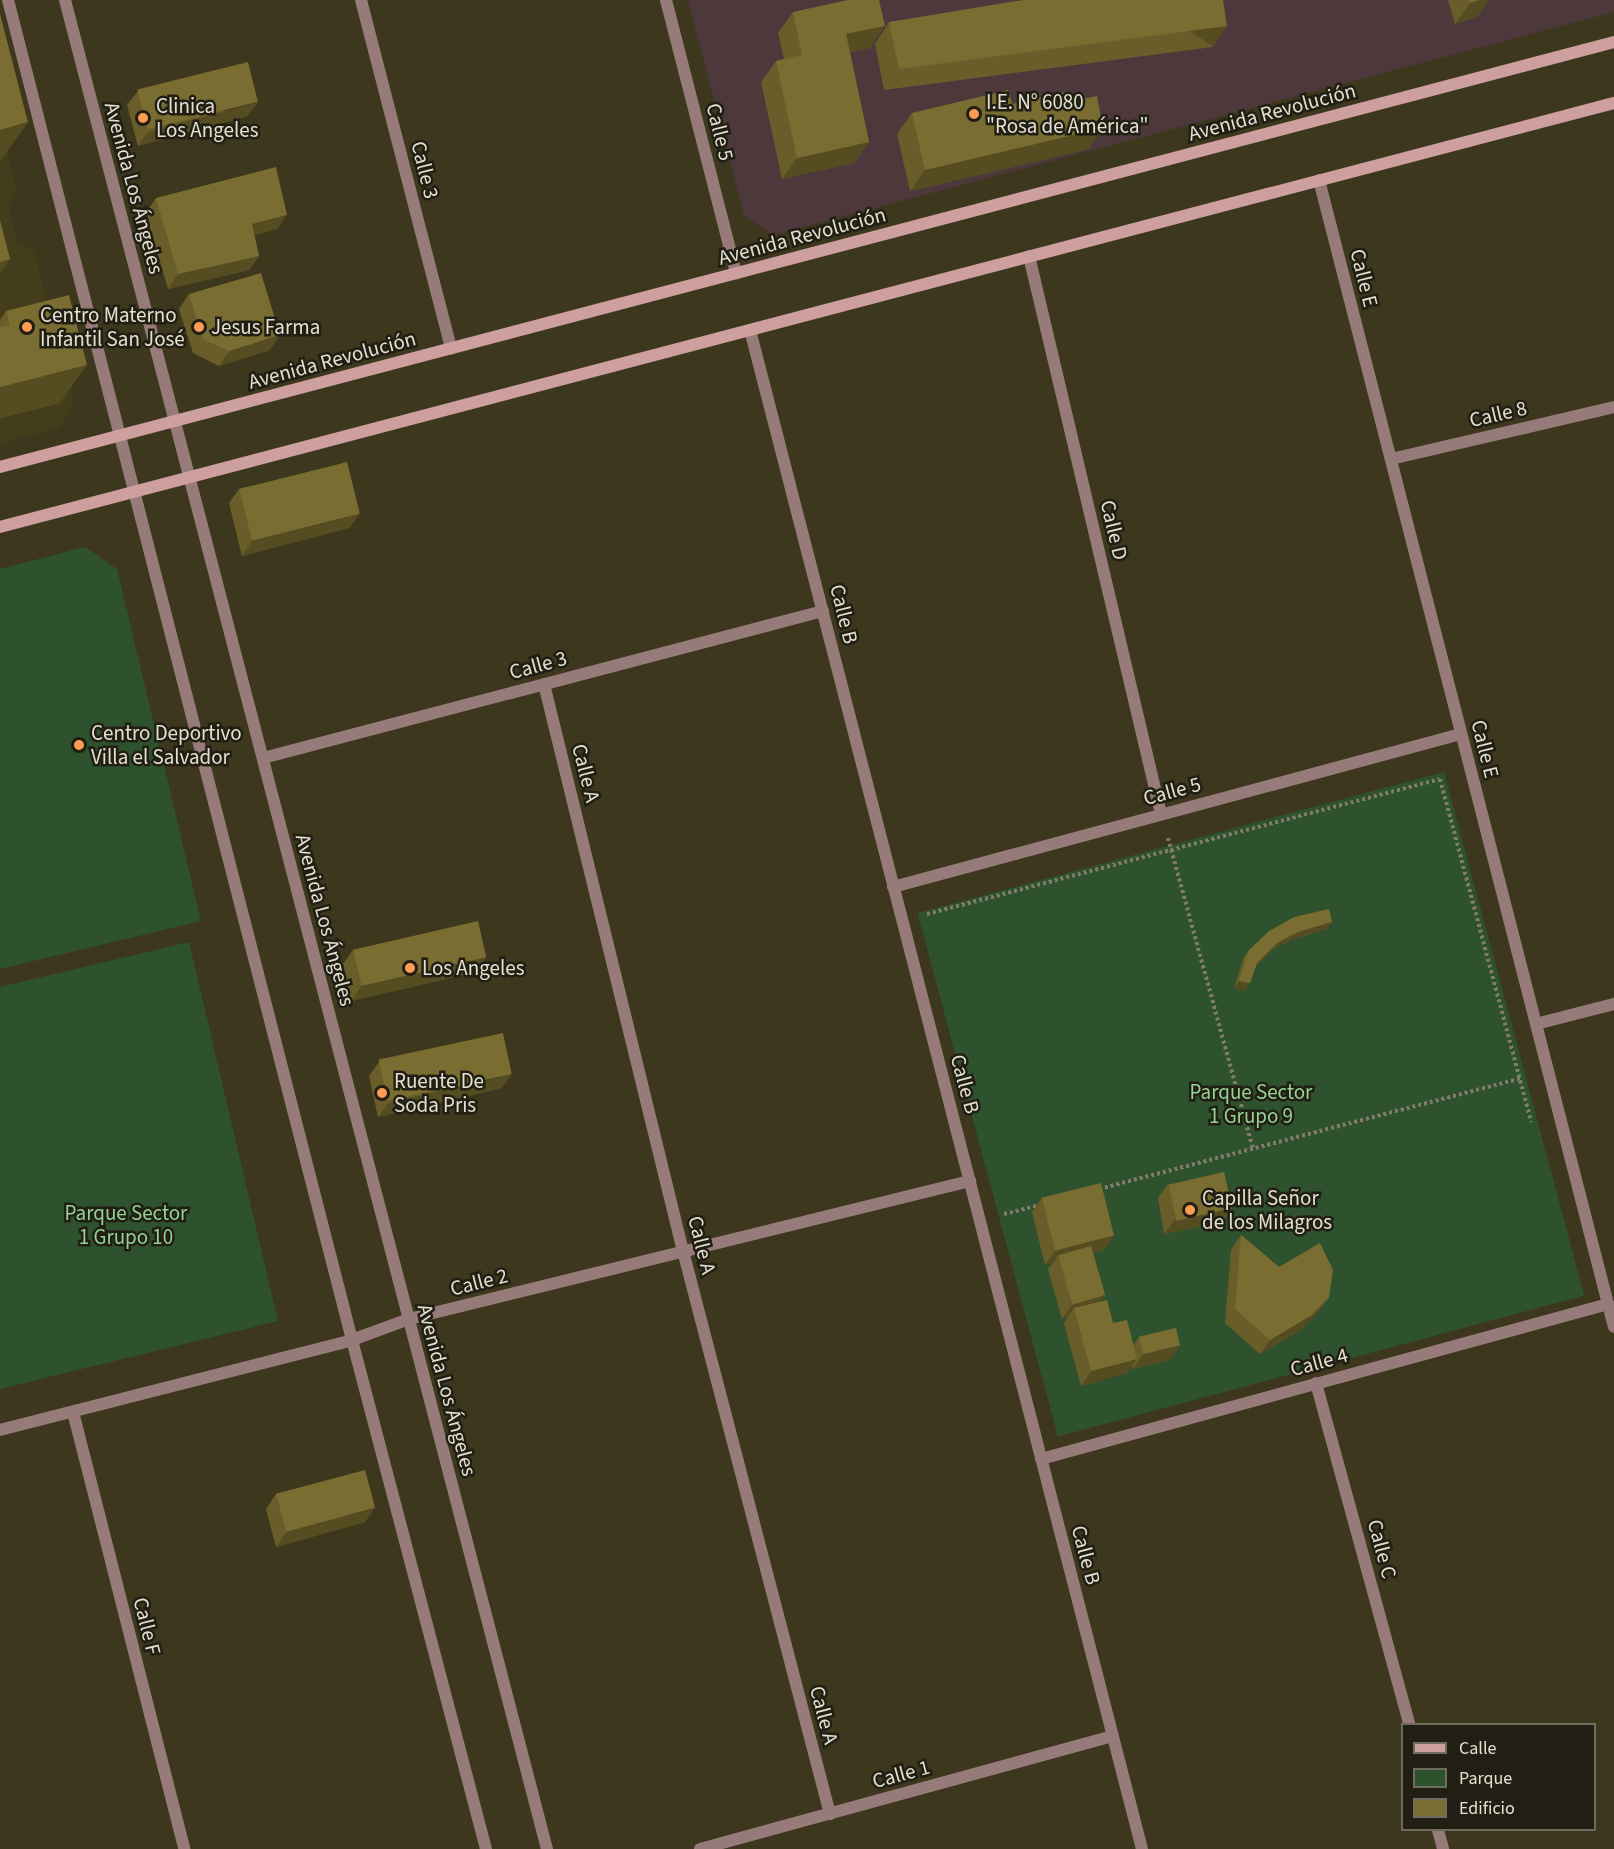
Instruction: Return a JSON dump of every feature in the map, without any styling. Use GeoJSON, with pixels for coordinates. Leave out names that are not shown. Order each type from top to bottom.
{"type":"FeatureCollection","features":[{"type":"Feature","properties":{"kind":"main road","name":"Avenida Revolución"},"geometry":{"type":"LineString","coordinates":[[0,467],[1614,42]]}},
{"type":"Feature","properties":{"kind":"main road"},"geometry":{"type":"LineString","coordinates":[[0,526],[1614,103]]}},
{"type":"Feature","properties":{"kind":"street"},"geometry":{"type":"LineString","coordinates":[[8,0],[352,1340],[486,1849]]}},
{"type":"Feature","properties":{"kind":"street","name":"Avenida Los Ángeles"},"geometry":{"type":"LineString","coordinates":[[65,0],[547,1849]]}},
{"type":"Feature","properties":{"kind":"street","name":"Calle 3"},"geometry":{"type":"LineString","coordinates":[[361,0],[451,349]]}},
{"type":"Feature","properties":{"kind":"street","name":"Calle 5"},"geometry":{"type":"LineString","coordinates":[[666,0],[736,273]]}},
{"type":"Feature","properties":{"kind":"street","name":"Calle E"},"geometry":{"type":"LineString","coordinates":[[1319,180],[1614,1327]]}},
{"type":"Feature","properties":{"kind":"street","name":"Calle D"},"geometry":{"type":"LineString","coordinates":[[1029,256],[1161,814]]}},
{"type":"Feature","properties":{"kind":"street","name":"Calle B"},"geometry":{"type":"LineString","coordinates":[[750,330],[1142,1849]]}},
{"type":"Feature","properties":{"kind":"street","name":"Calle 8"},"geometry":{"type":"LineString","coordinates":[[1391,459],[1614,407]]}},
{"type":"Feature","properties":{"kind":"street","name":"Calle 3"},"geometry":{"type":"LineString","coordinates":[[263,758],[823,611]]}},
{"type":"Feature","properties":{"kind":"street","name":"Calle A"},"geometry":{"type":"LineString","coordinates":[[544,684],[683,1251],[830,1814]]}},
{"type":"Feature","properties":{"kind":"street","name":"Calle 5"},"geometry":{"type":"LineString","coordinates":[[893,887],[1461,734]]}},
{"type":"Feature","properties":{"kind":"street"},"geometry":{"type":"LineString","coordinates":[[1536,1024],[1614,1004]]}},
{"type":"Feature","properties":{"kind":"street","name":"Calle 2"},"geometry":{"type":"LineString","coordinates":[[0,1430],[352,1340],[409,1319],[970,1181]]}},
{"type":"Feature","properties":{"kind":"street","name":"Calle 4"},"geometry":{"type":"LineString","coordinates":[[1041,1459],[1608,1304]]}},
{"type":"Feature","properties":{"kind":"street","name":"Calle C"},"geometry":{"type":"LineString","coordinates":[[1316,1383],[1408,1723]]}},
{"type":"Feature","properties":{"kind":"street","name":"Calle F"},"geometry":{"type":"LineString","coordinates":[[73,1412],[184,1849]]}},
{"type":"Feature","properties":{"kind":"street","name":"Calle 1"},"geometry":{"type":"LineString","coordinates":[[700,1849],[1113,1736]]}},
{"type":"Feature","properties":{"kind":"street"},"geometry":{"type":"LineString","coordinates":[[1438,1831],[1443,1849]]}},
{"type":"Feature","properties":{"kind":"path"},"geometry":{"type":"LineString","coordinates":[[922,915],[1440,778],[1534,1135]]}},
{"type":"Feature","properties":{"kind":"path"},"geometry":{"type":"LineString","coordinates":[[1161,814],[1253,1148]]}},
{"type":"Feature","properties":{"kind":"path"},"geometry":{"type":"LineString","coordinates":[[1094,1191],[1548,1070]]}},
{"type":"Feature","properties":{"kind":"path"},"geometry":{"type":"LineString","coordinates":[[1000,1203],[1006,1226]]}},
{"type":"Feature","properties":{"kind":"path"},"geometry":{"type":"LineString","coordinates":[[980,1221],[1048,1203]]}},
{"type":"Feature","properties":{"kind":"shaded area","name":"I.E. N° 6080 \"Rosa de América\""},"geometry":{"type":"Polygon","coordinates":[[[688,0],[1614,0],[1614,12],[773,235],[744,216],[688,0]]]}},
{"type":"Feature","properties":{"kind":"shaded area","name":"Centro Materno Infantil San José"},"geometry":{"type":"Polygon","coordinates":[[[0,125],[17,191],[8,207],[17,243],[34,250],[74,403],[61,427],[0,444],[0,125]]]}},
{"type":"Feature","properties":{"kind":"green space","name":"Centro Deportivo Villa el Salvador"},"geometry":{"type":"Polygon","coordinates":[[[85,547],[117,569],[201,921],[0,969],[0,569],[85,547]]]}},
{"type":"Feature","properties":{"kind":"green space","name":"Parque Sector 1 Grupo 9"},"geometry":{"type":"Polygon","coordinates":[[[1444,772],[1584,1296],[1058,1437],[918,913],[1444,772]]]}},
{"type":"Feature","properties":{"kind":"green space","name":"Parque Sector 1 Grupo 10"},"geometry":{"type":"Polygon","coordinates":[[[189,942],[278,1321],[0,1389],[0,987],[189,942]]]}},
{"type":"Feature","properties":{"kind":"building"},"geometry":{"type":"Polygon","coordinates":[[[848,0],[879,0],[885,26],[846,34],[869,142],[797,158],[776,61],[802,55],[793,12],[848,0]]]}},
{"type":"Feature","properties":{"kind":"building"},"geometry":{"type":"Polygon","coordinates":[[[1023,0],[1223,0],[1227,26],[899,69],[889,22],[1023,0]]]}},
{"type":"Feature","properties":{"kind":"building"},"geometry":{"type":"Polygon","coordinates":[[[0,14],[28,122],[0,130],[0,14]]]}},
{"type":"Feature","properties":{"kind":"building"},"geometry":{"type":"Polygon","coordinates":[[[248,62],[258,102],[147,129],[137,90],[248,62]]]}},
{"type":"Feature","properties":{"kind":"building"},"geometry":{"type":"Polygon","coordinates":[[[1008,90],[1012,104],[1065,92],[1067,102],[1097,96],[1103,128],[925,170],[912,113],[1008,90]]]}},
{"type":"Feature","properties":{"kind":"building"},"geometry":{"type":"Polygon","coordinates":[[[276,167],[287,215],[252,224],[259,256],[178,274],[156,198],[276,167]]]}},
{"type":"Feature","properties":{"kind":"building"},"geometry":{"type":"Polygon","coordinates":[[[0,220],[10,259],[0,262],[0,220]]]}},
{"type":"Feature","properties":{"kind":"building"},"geometry":{"type":"Polygon","coordinates":[[[261,273],[280,335],[229,351],[203,339],[189,294],[261,273]]]}},
{"type":"Feature","properties":{"kind":"building"},"geometry":{"type":"Polygon","coordinates":[[[69,295],[87,365],[0,387],[0,327],[10,325],[6,311],[69,295]]]}},
{"type":"Feature","properties":{"kind":"building"},"geometry":{"type":"Polygon","coordinates":[[[347,462],[360,513],[252,540],[239,489],[347,462]]]}},
{"type":"Feature","properties":{"kind":"building"},"geometry":{"type":"Polygon","coordinates":[[[1329,909],[1332,922],[1298,932],[1277,943],[1257,963],[1250,983],[1239,981],[1249,950],[1269,931],[1294,917],[1329,909]]]}},
{"type":"Feature","properties":{"kind":"building","name":"Los Angeles"},"geometry":{"type":"Polygon","coordinates":[[[478,921],[486,957],[362,986],[353,950],[478,921]]]}},
{"type":"Feature","properties":{"kind":"building"},"geometry":{"type":"Polygon","coordinates":[[[503,1033],[512,1074],[388,1100],[379,1059],[503,1033]]]}},
{"type":"Feature","properties":{"kind":"building"},"geometry":{"type":"Polygon","coordinates":[[[1224,1172],[1232,1208],[1177,1221],[1168,1185],[1224,1172]]]}},
{"type":"Feature","properties":{"kind":"building"},"geometry":{"type":"Polygon","coordinates":[[[1101,1183],[1114,1235],[1055,1250],[1042,1198],[1101,1183]]]}},
{"type":"Feature","properties":{"kind":"building"},"geometry":{"type":"Polygon","coordinates":[[[1241,1235],[1279,1267],[1320,1243],[1333,1270],[1329,1297],[1312,1315],[1270,1340],[1235,1309],[1241,1235]]]}},
{"type":"Feature","properties":{"kind":"building"},"geometry":{"type":"Polygon","coordinates":[[[1091,1246],[1105,1295],[1072,1304],[1058,1255],[1091,1246]]]}},
{"type":"Feature","properties":{"kind":"building"},"geometry":{"type":"Polygon","coordinates":[[[1107,1300],[1113,1323],[1127,1320],[1137,1359],[1091,1371],[1074,1308],[1107,1300]]]}},
{"type":"Feature","properties":{"kind":"building"},"geometry":{"type":"Polygon","coordinates":[[[1176,1328],[1180,1346],[1143,1354],[1139,1337],[1176,1328]]]}},
{"type":"Feature","properties":{"kind":"building"},"geometry":{"type":"Polygon","coordinates":[[[365,1470],[375,1508],[286,1531],[276,1494],[365,1470]]]}},
{"type":"Feature","properties":{"kind":"place","name":"I.E. N° 6080 \"Rosa de América\""},"geometry":{"type":"Point","coordinates":[974,114]}},
{"type":"Feature","properties":{"kind":"place","name":"Clinica Los Angeles"},"geometry":{"type":"Point","coordinates":[143,118]}},
{"type":"Feature","properties":{"kind":"place","name":"Centro Materno Infantil San José"},"geometry":{"type":"Point","coordinates":[27,327]}},
{"type":"Feature","properties":{"kind":"place","name":"Jesus Farma"},"geometry":{"type":"Point","coordinates":[199,327]}},
{"type":"Feature","properties":{"kind":"place","name":"Centro Deportivo Villa el Salvador"},"geometry":{"type":"Point","coordinates":[79,745]}},
{"type":"Feature","properties":{"kind":"place","name":"Los Angeles"},"geometry":{"type":"Point","coordinates":[410,968]}},
{"type":"Feature","properties":{"kind":"place","name":"Ruente De Soda Pris"},"geometry":{"type":"Point","coordinates":[382,1093]}},
{"type":"Feature","properties":{"kind":"place","name":"Capilla Señor de los Milagros"},"geometry":{"type":"Point","coordinates":[1190,1210]}}]}
